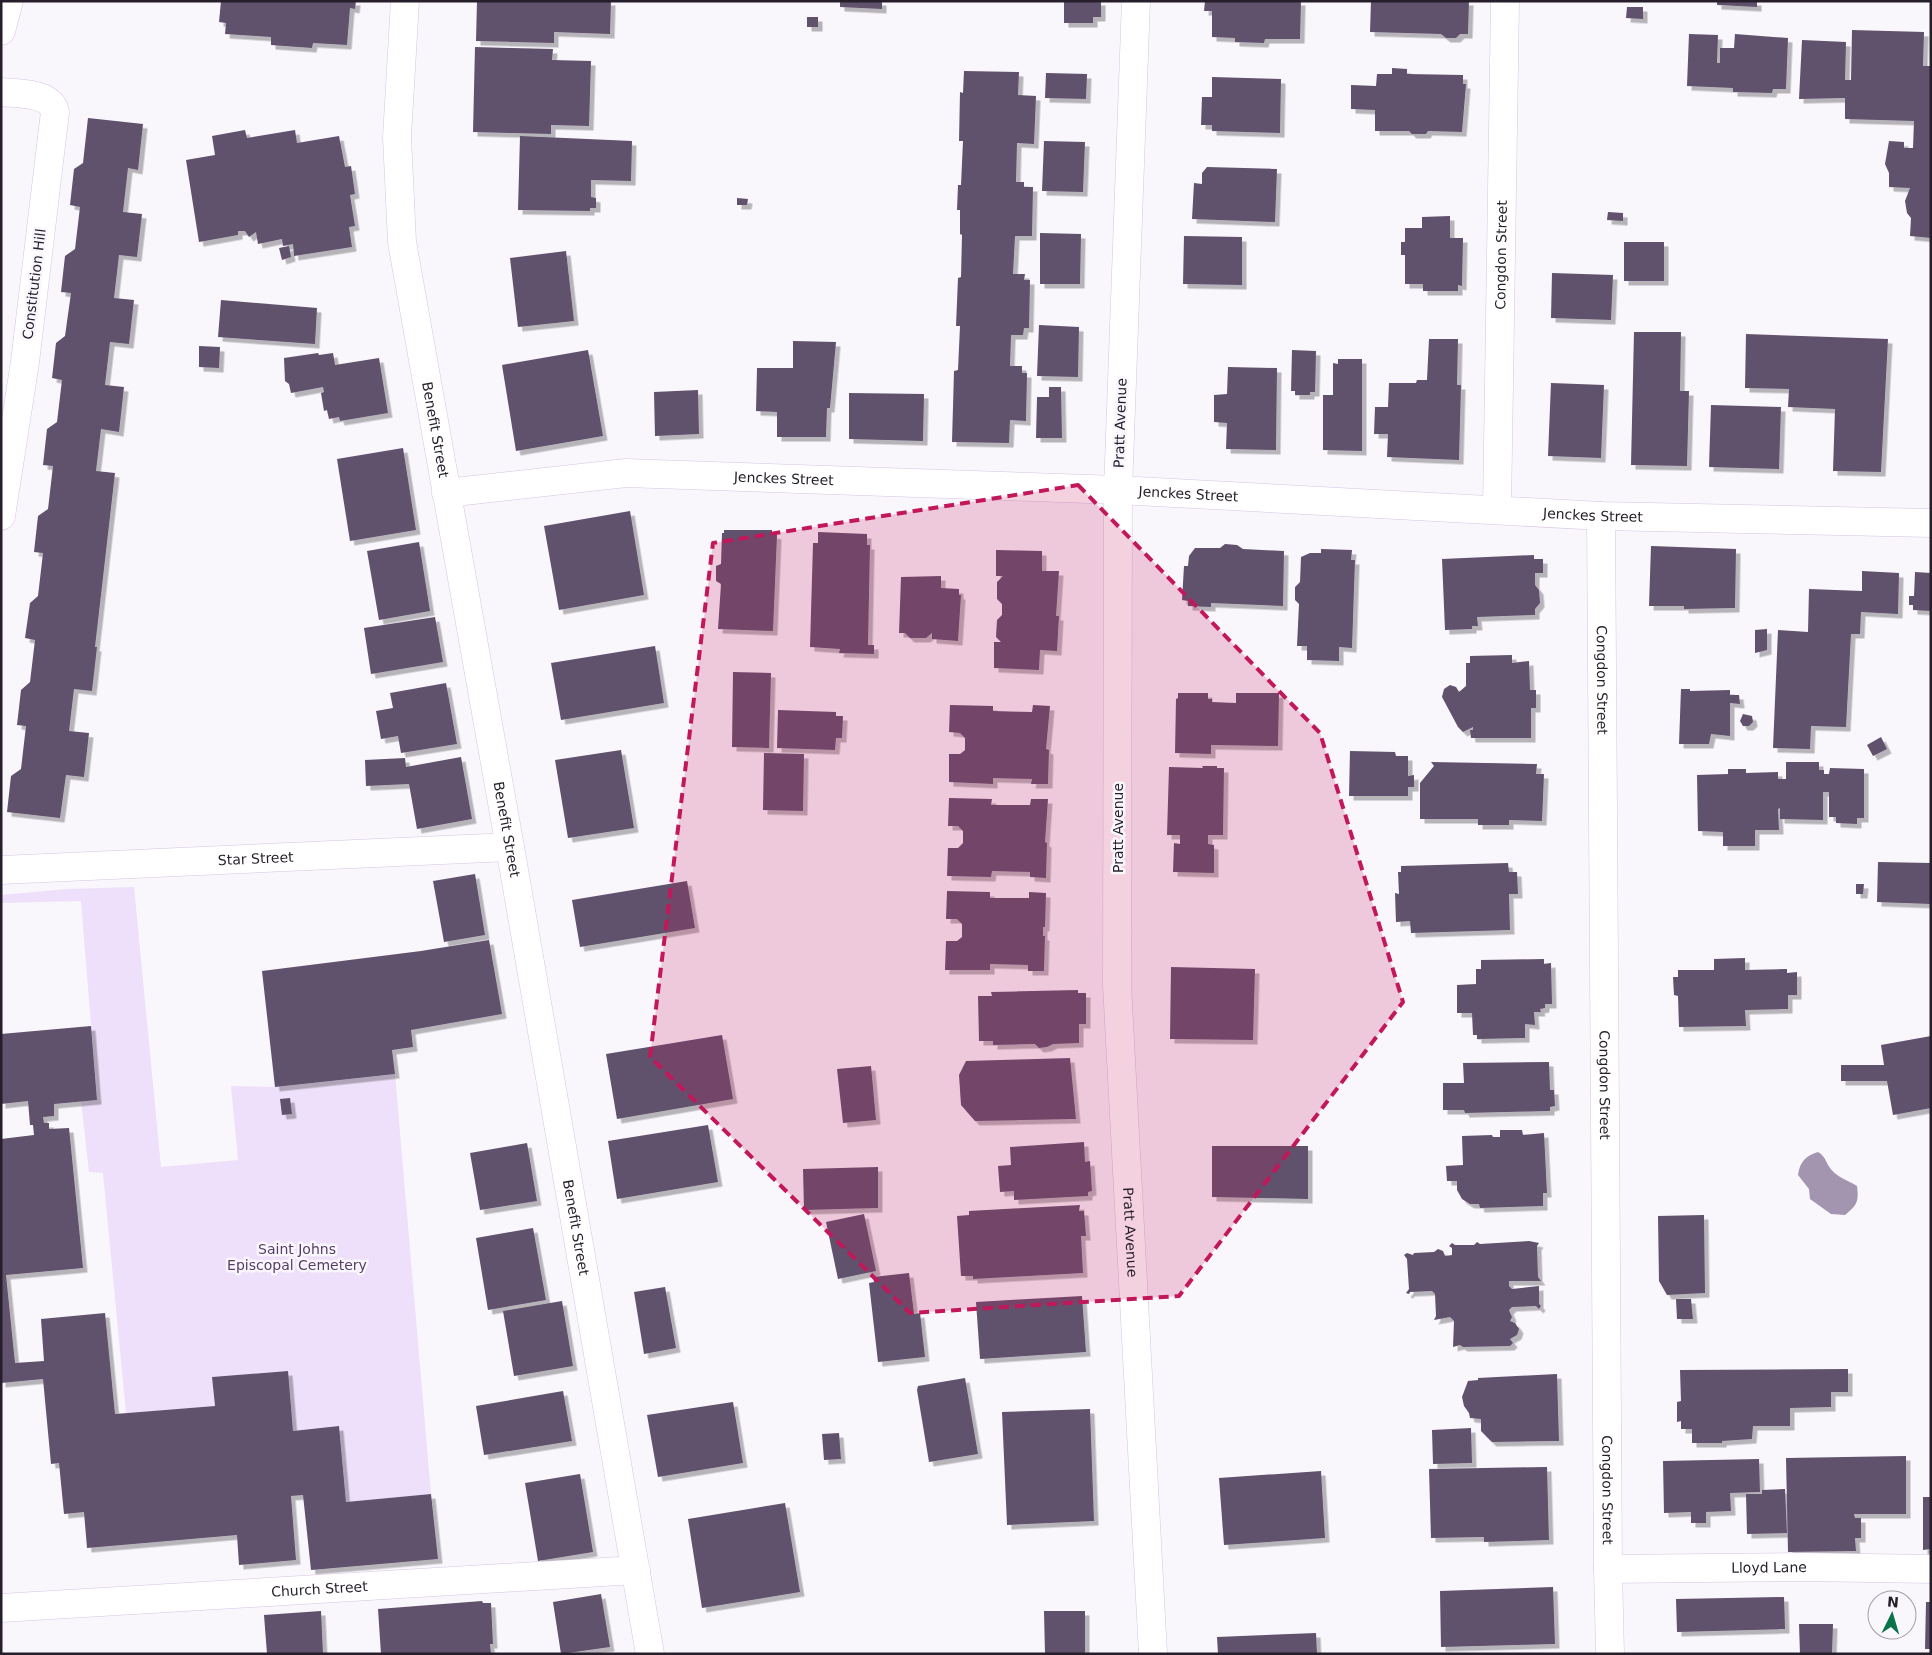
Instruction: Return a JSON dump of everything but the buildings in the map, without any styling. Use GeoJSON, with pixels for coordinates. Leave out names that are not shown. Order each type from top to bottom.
{"type":"FeatureCollection","features":[{"type":"Feature","properties":{"kind":"street"},"geometry":{"type":"LineString","coordinates":[[1,31],[9,1]]}},
{"type":"Feature","properties":{"kind":"street","name":"Benefit Street"},"geometry":{"type":"LineString","coordinates":[[405,1],[397,137],[402,242],[510,847],[650,1654]]}},
{"type":"Feature","properties":{"kind":"street","name":"Pratt Avenue"},"geometry":{"type":"LineString","coordinates":[[1136,1],[1118,490],[1118,986],[1153,1654]]}},
{"type":"Feature","properties":{"kind":"street","name":"Congdon Street"},"geometry":{"type":"LineString","coordinates":[[1497,510],[1505,1]]}},
{"type":"Feature","properties":{"kind":"street","name":"Constitution Hill"},"geometry":{"type":"LineString","coordinates":[[1,92],[46,100],[54,107],[55,112],[25,362],[1,516]]}},
{"type":"Feature","properties":{"kind":"street","name":"Jenckes Street"},"geometry":{"type":"LineString","coordinates":[[446,493],[626,473],[1118,490],[1601,516],[1931,523]]}},
{"type":"Feature","properties":{"kind":"street","name":"Congdon Street"},"geometry":{"type":"LineString","coordinates":[[1601,516],[1610,1654]]}},
{"type":"Feature","properties":{"kind":"street","name":"Star Street"},"geometry":{"type":"LineString","coordinates":[[1,870],[510,847]]}},
{"type":"Feature","properties":{"kind":"street","name":"Lloyd Lane"},"geometry":{"type":"LineString","coordinates":[[1608,1569],[1795,1567],[1931,1569]]}},
{"type":"Feature","properties":{"kind":"street","name":"Church Street"},"geometry":{"type":"LineString","coordinates":[[1,1608],[636,1570]]}},
{"type":"Feature","properties":{"kind":"highlighted area"},"geometry":{"type":"Polygon","coordinates":[[[1078,485],[1320,733],[1403,1002],[1179,1296],[910,1313],[650,1057],[713,543],[1078,485]]]}},
{"type":"Feature","properties":{"kind":"green space","name":"Saint Johns Episcopal Cemetery"},"geometry":{"type":"Polygon","coordinates":[[[134,887],[161,1167],[238,1160],[231,1086],[275,1087],[395,1074],[431,1494],[346,1502],[339,1426],[293,1431],[287,1371],[212,1377],[215,1406],[126,1413],[103,1173],[89,1172],[81,1101],[97,1099],[81,901],[1,903],[1,895],[67,889],[134,887]]]}},
{"type":"Feature","properties":{"kind":"shaded area"},"geometry":{"type":"Polygon","coordinates":[[[1818,1152],[1824,1157],[1835,1173],[1857,1186],[1858,1196],[1856,1203],[1845,1215],[1831,1214],[1810,1199],[1809,1189],[1798,1175],[1804,1160],[1818,1152]]]}}]}
